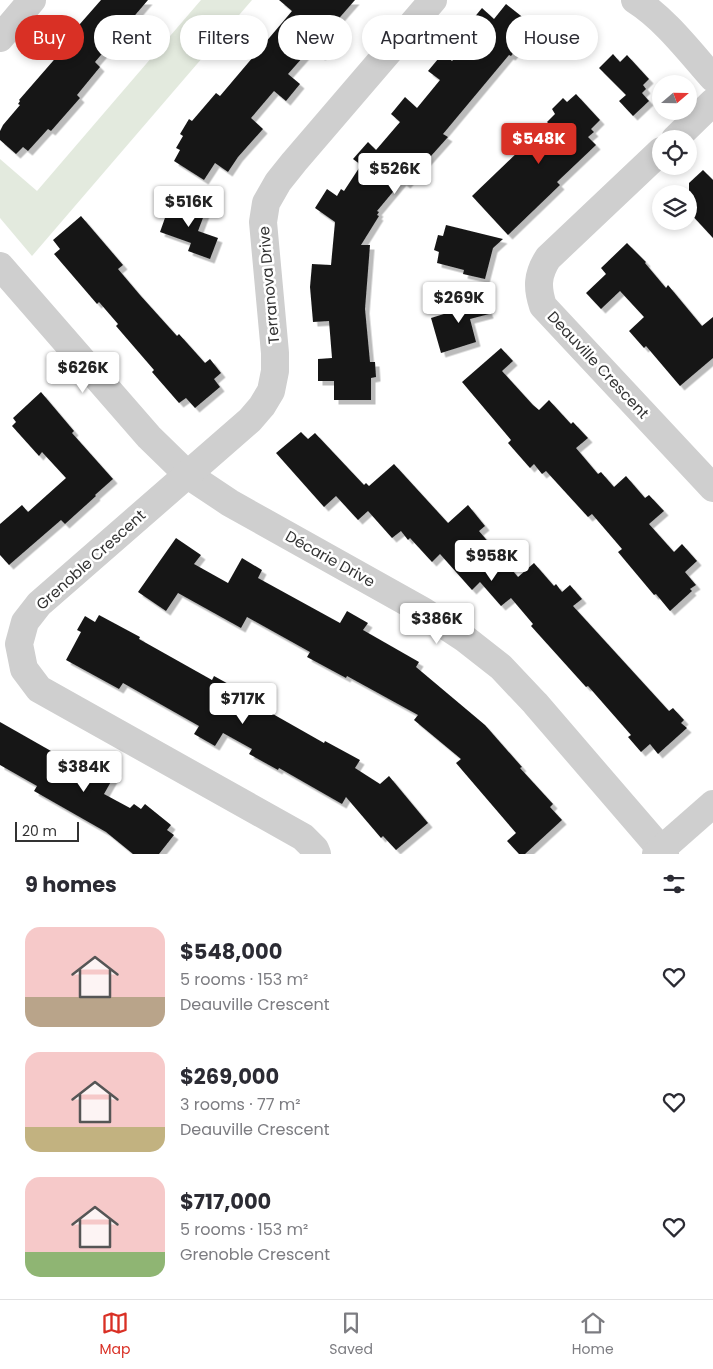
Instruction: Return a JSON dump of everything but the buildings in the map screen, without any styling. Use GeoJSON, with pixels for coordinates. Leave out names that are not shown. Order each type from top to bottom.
{"type":"FeatureCollection","features":[{"type":"Feature","properties":{"kind":"street"},"geometry":{"type":"LineString","coordinates":[[0,38],[32,0]]}},
{"type":"Feature","properties":{"kind":"street","name":"Terranova Drive"},"geometry":{"type":"LineString","coordinates":[[188,475],[250,420],[262,406],[271,391],[275,371],[275,353],[263,222],[266,203],[278,182],[289,168],[433,0]]}},
{"type":"Feature","properties":{"kind":"street"},"geometry":{"type":"LineString","coordinates":[[634,0],[662,22],[713,78]]}},
{"type":"Feature","properties":{"kind":"street"},"geometry":{"type":"LineString","coordinates":[[684,130],[713,102]]}},
{"type":"Feature","properties":{"kind":"street","name":"Deauville Crescent"},"geometry":{"type":"LineString","coordinates":[[652,160],[548,258],[541,268],[538,279],[539,293],[543,306],[713,488]]}},
{"type":"Feature","properties":{"kind":"street","name":"Décarie Drive"},"geometry":{"type":"LineString","coordinates":[[4,279],[149,437],[188,475],[230,503],[423,611],[472,643],[501,667],[535,703],[661,852]]}},
{"type":"Feature","properties":{"kind":"street","name":"Grenoble Crescent"},"geometry":{"type":"LineString","coordinates":[[188,475],[39,604],[25,622],[19,644],[24,669],[39,689],[303,837],[315,849],[317,854]]}},
{"type":"Feature","properties":{"kind":"street"},"geometry":{"type":"LineString","coordinates":[[661,852],[713,804]]}},
{"type":"Feature","properties":{"kind":"shaded area"},"geometry":{"type":"Polygon","coordinates":[[[201,0],[252,0],[239,15],[188,15],[201,0]]]}},
{"type":"Feature","properties":{"kind":"shaded area"},"geometry":{"type":"Polygon","coordinates":[[[180,24],[180,60],[200,60],[32,256],[0,218],[0,159],[37,191],[149,60],[170,60],[170,36],[180,24]]]}}]}
